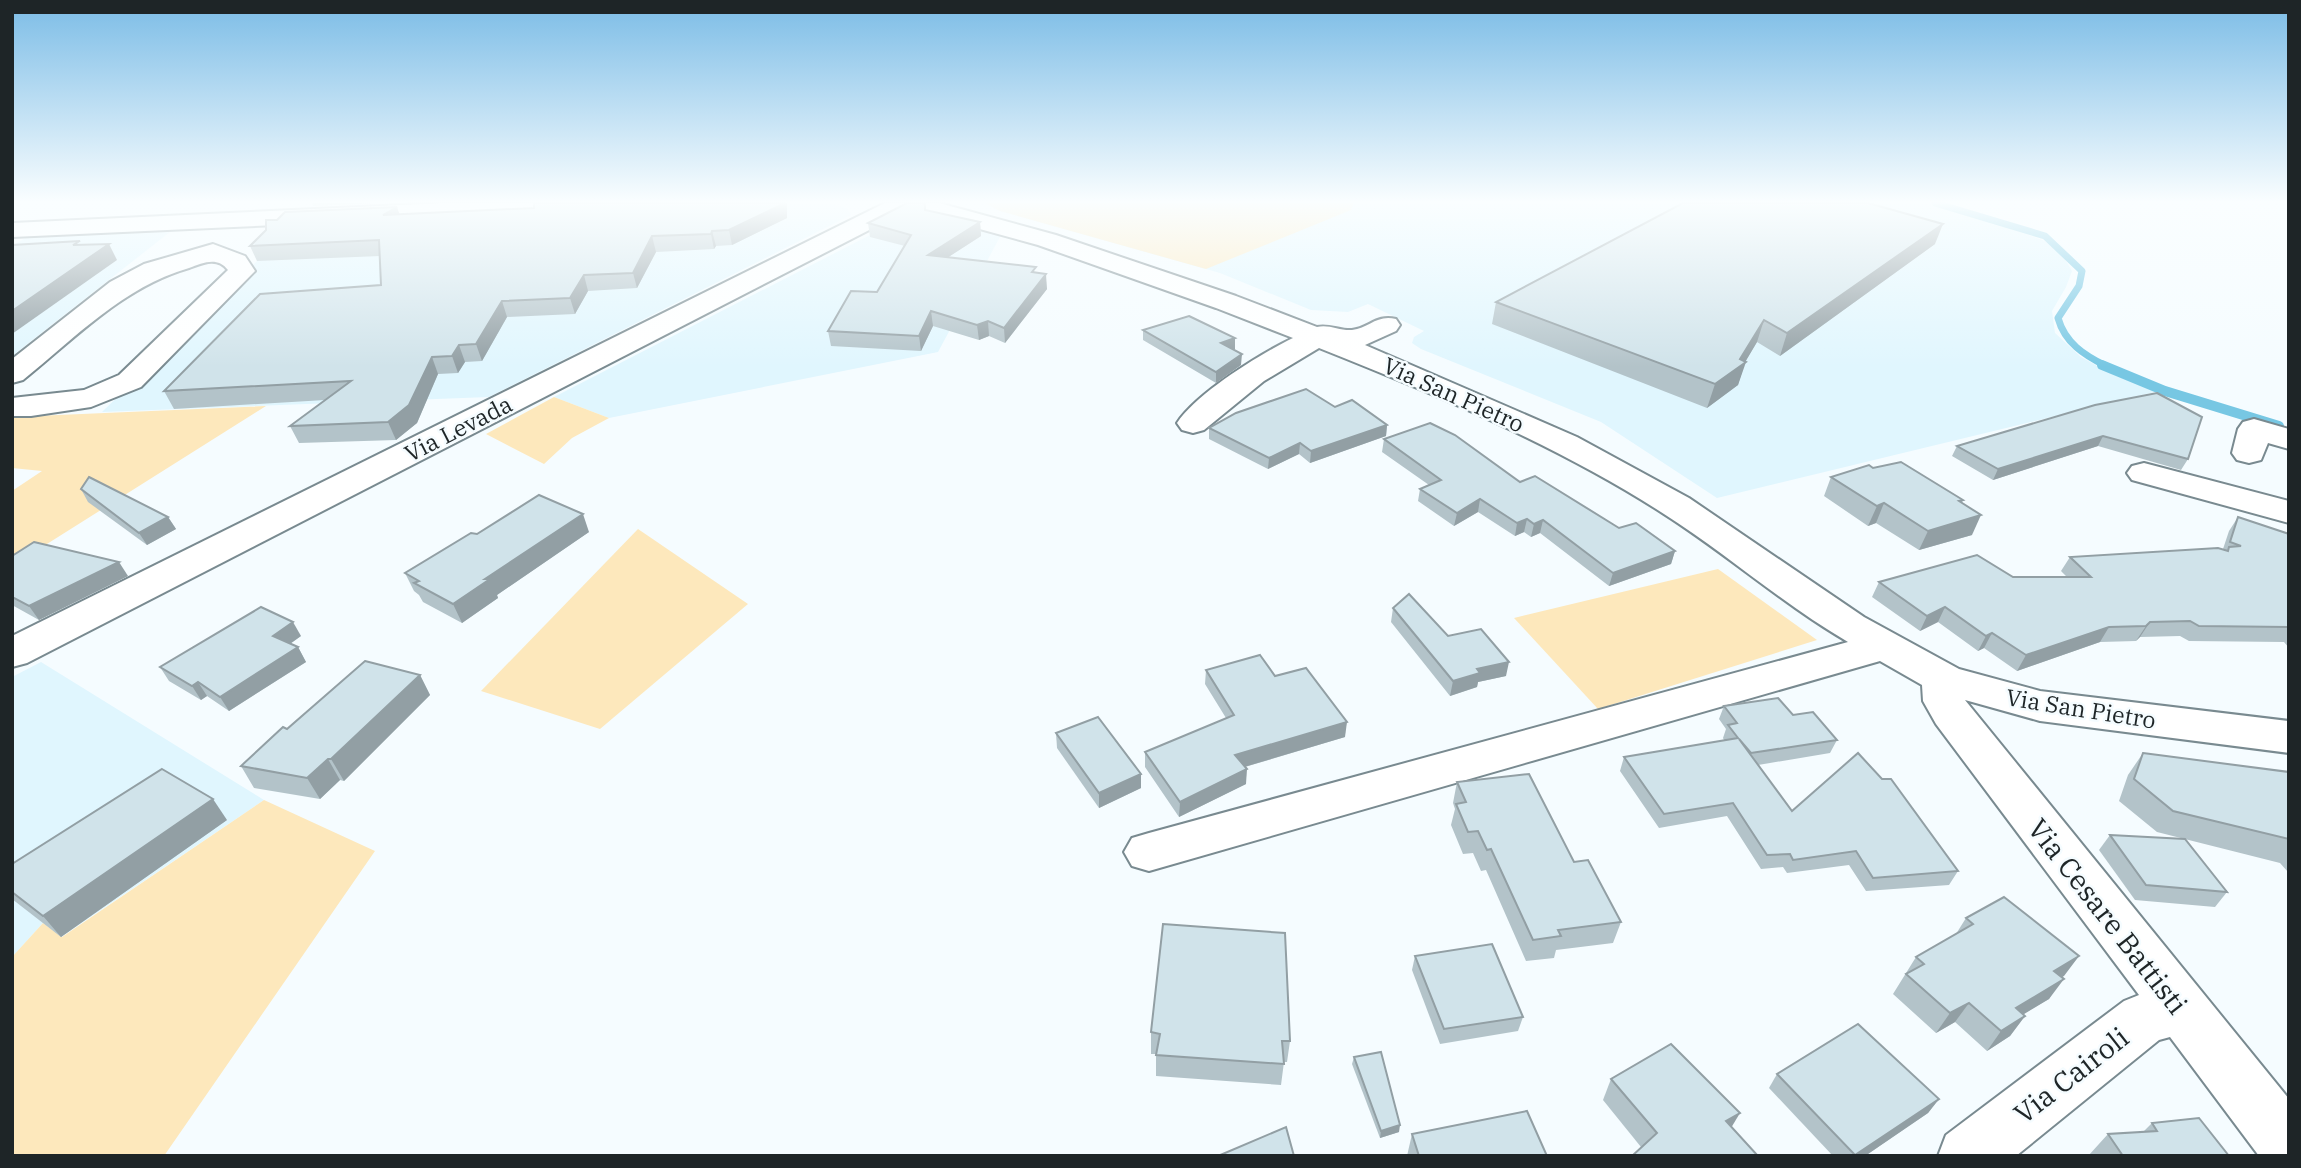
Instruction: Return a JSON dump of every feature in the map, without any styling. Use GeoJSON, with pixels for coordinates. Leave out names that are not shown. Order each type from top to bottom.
{"type":"FeatureCollection","features":[{"type":"Feature","properties":{"kind":"street"},"geometry":{"type":"LineString","coordinates":[[12,374],[119,288],[153,270],[194,258]]}},
{"type":"Feature","properties":{"kind":"street"},"geometry":{"type":"LineString","coordinates":[[12,407],[31,407],[91,398],[130,381],[242,271],[236,261],[227,258]]}},
{"type":"Feature","properties":{"kind":"street","name":"Via Levada"},"geometry":{"type":"LineString","coordinates":[[12,653],[796,258]]}},
{"type":"Feature","properties":{"kind":"street"},"geometry":{"type":"LineString","coordinates":[[1105,258],[1350,331],[1576,434],[1629,468],[1676,506]]}},
{"type":"Feature","properties":{"kind":"street"},"geometry":{"type":"LineString","coordinates":[[1207,288],[1219,281],[1312,315],[1337,319],[1350,331]]}},
{"type":"Feature","properties":{"kind":"street"},"geometry":{"type":"LineString","coordinates":[[1193,423],[1249,375],[1295,347],[1350,331]]}},
{"type":"Feature","properties":{"kind":"street","name":"Via San Pietro"},"geometry":{"type":"LineString","coordinates":[[1350,331],[1443,384],[1456,395],[1565,443],[1676,506],[1850,626],[1945,680],[2040,706],[2289,737]]}},
{"type":"Feature","properties":{"kind":"street"},"geometry":{"type":"LineString","coordinates":[[2249,453],[2254,429],[2289,439]]}},
{"type":"Feature","properties":{"kind":"street"},"geometry":{"type":"LineString","coordinates":[[2144,472],[2289,512]]}},
{"type":"Feature","properties":{"kind":"street"},"geometry":{"type":"LineString","coordinates":[[1149,852],[1883,646]]}},
{"type":"Feature","properties":{"kind":"street","name":"Via Cesare Battisti"},"geometry":{"type":"LineString","coordinates":[[1945,680],[1941,687],[1942,698],[1951,713],[2289,1147]]}},
{"type":"Feature","properties":{"kind":"street","name":"Via Cairoli"},"geometry":{"type":"LineString","coordinates":[[1968,1156],[2144,1018],[2182,1010]]}},
{"type":"Feature","properties":{"kind":"shaded area"},"geometry":{"type":"Polygon","coordinates":[[[12,258],[137,258],[12,356],[12,258]]]}},
{"type":"Feature","properties":{"kind":"shaded area"},"geometry":{"type":"Polygon","coordinates":[[[261,258],[766,258],[489,397],[102,412],[261,258]]]}},
{"type":"Feature","properties":{"kind":"shaded area"},"geometry":{"type":"Polygon","coordinates":[[[826,258],[989,258],[938,352],[609,418],[554,397],[826,258]]]}},
{"type":"Feature","properties":{"kind":"shaded area"},"geometry":{"type":"Polygon","coordinates":[[[1165,258],[2063,258],[2072,271],[2052,311],[2055,333],[2081,357],[2116,376],[2159,391],[1717,498],[1601,422],[1421,349],[1412,343],[1414,337],[1424,331],[1368,304],[1348,312],[1311,310],[1220,273],[1165,258]]]}},
{"type":"Feature","properties":{"kind":"shaded area"},"geometry":{"type":"Polygon","coordinates":[[[1165,258],[1234,258],[1206,269],[1165,258]]]}},
{"type":"Feature","properties":{"kind":"shaded area"},"geometry":{"type":"Polygon","coordinates":[[[554,397],[609,418],[572,438],[544,464],[486,434],[554,397]]]}},
{"type":"Feature","properties":{"kind":"shaded area"},"geometry":{"type":"Polygon","coordinates":[[[266,406],[12,566],[12,491],[42,471],[12,468],[12,417],[266,406]]]}},
{"type":"Feature","properties":{"kind":"shaded area"},"geometry":{"type":"Polygon","coordinates":[[[638,529],[748,604],[600,729],[481,691],[638,529]]]}},
{"type":"Feature","properties":{"kind":"shaded area"},"geometry":{"type":"Polygon","coordinates":[[[1718,569],[1817,640],[1598,709],[1514,618],[1718,569]]]}},
{"type":"Feature","properties":{"kind":"shaded area"},"geometry":{"type":"Polygon","coordinates":[[[41,662],[264,800],[61,937],[43,923],[12,957],[12,677],[41,662]]]}},
{"type":"Feature","properties":{"kind":"shaded area"},"geometry":{"type":"Polygon","coordinates":[[[264,800],[375,851],[164,1156],[12,1156],[12,957],[43,923],[62,937],[264,800]]]}},
{"type":"Feature","properties":{"kind":"building"},"geometry":{"type":"Polygon","coordinates":[[[12,258],[89,258],[12,311],[12,258]]]}},
{"type":"Feature","properties":{"kind":"building"},"geometry":{"type":"Polygon","coordinates":[[[380,258],[641,258],[633,273],[584,275],[570,298],[502,301],[476,344],[459,345],[452,356],[432,357],[409,405],[388,422],[290,426],[351,381],[164,391],[260,294],[381,285],[380,258]]]}},
{"type":"Feature","properties":{"kind":"building"},"geometry":{"type":"Polygon","coordinates":[[[898,258],[951,258],[1036,267],[1032,272],[1046,274],[1004,328],[988,321],[977,325],[931,311],[919,336],[828,331],[851,291],[877,292],[898,258]]]}},
{"type":"Feature","properties":{"kind":"building"},"geometry":{"type":"Polygon","coordinates":[[[1580,258],[1895,258],[1787,333],[1764,320],[1740,359],[1746,362],[1715,384],[1496,302],[1580,258]]]}},
{"type":"Feature","properties":{"kind":"building"},"geometry":{"type":"Polygon","coordinates":[[[1189,316],[1235,338],[1221,343],[1242,354],[1216,372],[1143,330],[1189,316]]]}},
{"type":"Feature","properties":{"kind":"building"},"geometry":{"type":"Polygon","coordinates":[[[1306,389],[1335,407],[1352,400],[1387,425],[1311,451],[1300,443],[1269,458],[1209,428],[1236,413],[1306,389]]]}},
{"type":"Feature","properties":{"kind":"building"},"geometry":{"type":"Polygon","coordinates":[[[2157,393],[2202,417],[2188,459],[2103,436],[1998,469],[1957,446],[2095,405],[2157,393]]]}},
{"type":"Feature","properties":{"kind":"building"},"geometry":{"type":"Polygon","coordinates":[[[1430,423],[1455,435],[1520,482],[1535,476],[1619,528],[1636,523],[1675,551],[1613,573],[1543,520],[1534,524],[1527,519],[1517,523],[1480,499],[1457,513],[1420,489],[1441,480],[1384,439],[1430,423]]]}},
{"type":"Feature","properties":{"kind":"building"},"geometry":{"type":"Polygon","coordinates":[[[1901,462],[1963,500],[1959,501],[1981,515],[1928,531],[1884,503],[1877,506],[1831,477],[1869,465],[1873,468],[1901,462]]]}},
{"type":"Feature","properties":{"kind":"building"},"geometry":{"type":"Polygon","coordinates":[[[89,477],[168,517],[139,533],[81,489],[89,477]]]}},
{"type":"Feature","properties":{"kind":"building"},"geometry":{"type":"Polygon","coordinates":[[[539,495],[583,514],[485,579],[490,579],[453,604],[414,583],[419,581],[405,573],[471,533],[477,534],[539,495]]]}},
{"type":"Feature","properties":{"kind":"building"},"geometry":{"type":"Polygon","coordinates":[[[2238,517],[2289,534],[2289,627],[2199,626],[2190,621],[2150,622],[2146,626],[2109,627],[2026,655],[1992,633],[1986,636],[1945,607],[1927,616],[1879,582],[1977,555],[2013,577],[2091,577],[2070,557],[2218,548],[2228,551],[2229,547],[2241,546],[2230,542],[2238,517]]]}},
{"type":"Feature","properties":{"kind":"building"},"geometry":{"type":"Polygon","coordinates":[[[34,542],[119,562],[29,606],[12,597],[12,556],[34,542]]]}},
{"type":"Feature","properties":{"kind":"building"},"geometry":{"type":"Polygon","coordinates":[[[1409,594],[1448,636],[1481,629],[1509,662],[1477,669],[1480,673],[1453,681],[1393,608],[1409,594]]]}},
{"type":"Feature","properties":{"kind":"building"},"geometry":{"type":"Polygon","coordinates":[[[261,607],[293,622],[273,636],[298,647],[220,697],[198,682],[192,686],[160,667],[261,607]]]}},
{"type":"Feature","properties":{"kind":"building"},"geometry":{"type":"Polygon","coordinates":[[[1260,655],[1275,676],[1306,668],[1347,722],[1235,755],[1247,769],[1180,802],[1145,752],[1234,715],[1206,670],[1260,655]]]}},
{"type":"Feature","properties":{"kind":"building"},"geometry":{"type":"Polygon","coordinates":[[[365,661],[420,675],[331,759],[307,778],[241,766],[283,727],[287,729],[365,661]]]}},
{"type":"Feature","properties":{"kind":"building"},"geometry":{"type":"Polygon","coordinates":[[[1778,698],[1793,715],[1813,712],[1837,740],[1751,753],[1739,739],[1792,811],[1858,753],[1882,779],[1891,779],[1958,871],[1873,878],[1856,851],[1793,860],[1790,854],[1767,855],[1733,803],[1664,814],[1624,757],[1738,738],[1728,725],[1737,723],[1724,706],[1778,698]]]}},
{"type":"Feature","properties":{"kind":"building"},"geometry":{"type":"Polygon","coordinates":[[[1098,717],[1141,774],[1099,793],[1056,733],[1098,717]]]}},
{"type":"Feature","properties":{"kind":"building"},"geometry":{"type":"Polygon","coordinates":[[[2143,753],[2289,772],[2289,839],[2173,811],[2134,779],[2143,753]]]}},
{"type":"Feature","properties":{"kind":"building"},"geometry":{"type":"Polygon","coordinates":[[[162,769],[213,799],[43,916],[12,892],[12,864],[162,769]]]}},
{"type":"Feature","properties":{"kind":"building"},"geometry":{"type":"Polygon","coordinates":[[[1529,774],[1574,862],[1588,860],[1621,922],[1558,930],[1561,936],[1533,940],[1491,849],[1487,850],[1478,831],[1468,832],[1456,804],[1466,802],[1457,782],[1529,774]]]}},
{"type":"Feature","properties":{"kind":"building"},"geometry":{"type":"Polygon","coordinates":[[[2110,835],[2185,839],[2227,892],[2146,885],[2110,835]]]}},
{"type":"Feature","properties":{"kind":"building"},"geometry":{"type":"Polygon","coordinates":[[[2004,897],[2079,956],[2054,971],[2064,979],[2016,1008],[2025,1016],[2001,1031],[1969,1003],[1950,1013],[1906,974],[1924,964],[1916,957],[1973,924],[1966,918],[2004,897]]]}},
{"type":"Feature","properties":{"kind":"building"},"geometry":{"type":"Polygon","coordinates":[[[1163,924],[1285,933],[1290,1041],[1282,1041],[1284,1064],[1156,1055],[1160,1034],[1151,1032],[1163,924]]]}},
{"type":"Feature","properties":{"kind":"building"},"geometry":{"type":"Polygon","coordinates":[[[1492,944],[1523,1017],[1444,1029],[1415,956],[1492,944]]]}},
{"type":"Feature","properties":{"kind":"building"},"geometry":{"type":"Polygon","coordinates":[[[1858,1024],[1939,1099],[1855,1155],[1777,1074],[1858,1024]]]}},
{"type":"Feature","properties":{"kind":"building"},"geometry":{"type":"Polygon","coordinates":[[[1671,1044],[1740,1113],[1726,1121],[1758,1156],[1632,1156],[1657,1133],[1611,1079],[1671,1044]]]}},
{"type":"Feature","properties":{"kind":"building"},"geometry":{"type":"Polygon","coordinates":[[[1381,1052],[1400,1125],[1381,1131],[1354,1057],[1381,1052]]]}},
{"type":"Feature","properties":{"kind":"building"},"geometry":{"type":"Polygon","coordinates":[[[1527,1111],[1547,1156],[1419,1156],[1412,1134],[1527,1111]]]}},
{"type":"Feature","properties":{"kind":"building"},"geometry":{"type":"Polygon","coordinates":[[[2199,1118],[2229,1156],[2123,1156],[2108,1134],[2157,1131],[2152,1123],[2199,1118]]]}},
{"type":"Feature","properties":{"kind":"building"},"geometry":{"type":"Polygon","coordinates":[[[1286,1127],[1294,1156],[1218,1156],[1286,1127]]]}},
{"type":"Feature","properties":{"kind":"waterway"},"geometry":{"type":"LineString","coordinates":[[2068,258],[2082,271],[2079,286],[2058,318],[2061,327],[2076,347],[2106,366]]}},
{"type":"Feature","properties":{"kind":"waterway"},"geometry":{"type":"LineString","coordinates":[[2102,365],[2165,391],[2279,426]]}}]}
